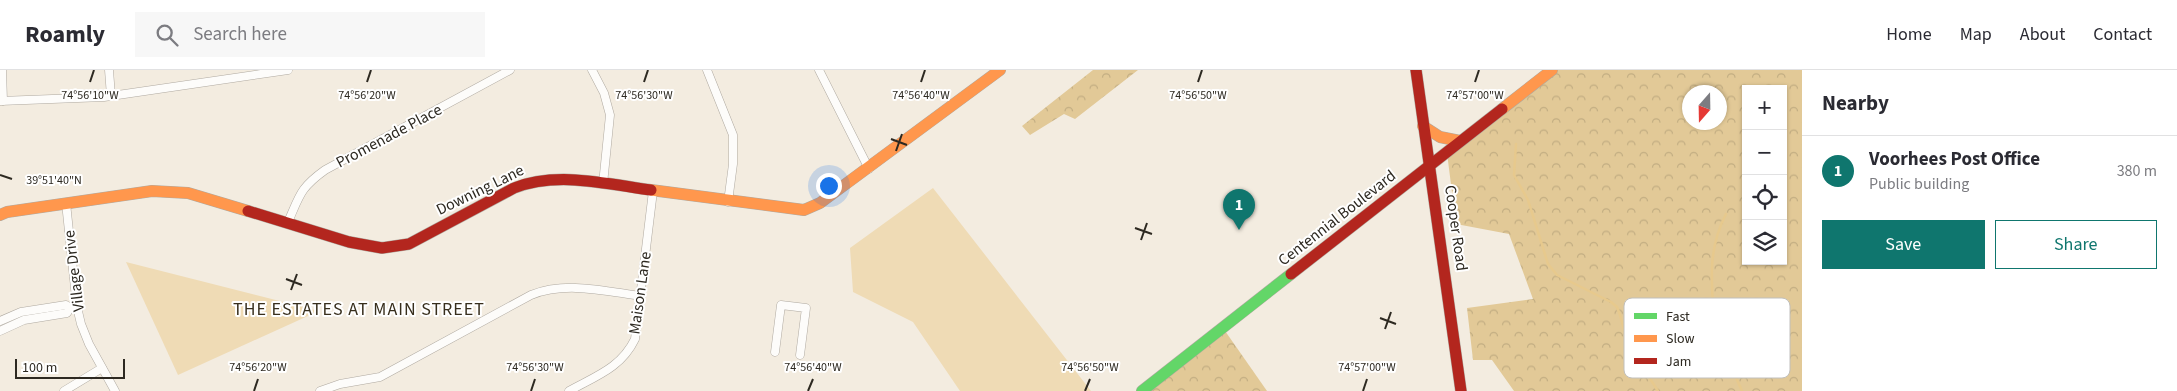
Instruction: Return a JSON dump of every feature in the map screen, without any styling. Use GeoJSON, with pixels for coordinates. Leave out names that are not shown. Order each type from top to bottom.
{"type":"FeatureCollection","features":[{"type":"Feature","properties":{"kind":"street"},"geometry":{"type":"LineString","coordinates":[[2,70],[2,101],[111,96],[288,70]]}},
{"type":"Feature","properties":{"kind":"street"},"geometry":{"type":"LineString","coordinates":[[110,70],[111,96]]}},
{"type":"Feature","properties":{"kind":"street","name":"Promenade Place"},"geometry":{"type":"LineString","coordinates":[[288,222],[301,192],[308,182],[325,170],[510,70]]}},
{"type":"Feature","properties":{"kind":"street"},"geometry":{"type":"LineString","coordinates":[[592,70],[604,93],[610,115],[603,184]]}},
{"type":"Feature","properties":{"kind":"street"},"geometry":{"type":"LineString","coordinates":[[707,70],[733,135],[734,164],[728,202]]}},
{"type":"Feature","properties":{"kind":"street"},"geometry":{"type":"LineString","coordinates":[[819,70],[869,169]]}},
{"type":"Feature","properties":{"kind":"street","name":"Downing Lane"},"geometry":{"type":"LineString","coordinates":[[0,215],[7,212],[152,191],[188,193],[368,247],[396,247],[409,244],[529,182],[542,180],[603,184],[785,209],[812,208],[869,169],[1000,70]]}},
{"type":"Feature","properties":{"kind":"street","name":"Cooper Road"},"geometry":{"type":"LineString","coordinates":[[1416,70],[1423,126],[1431,164],[1461,391]]}},
{"type":"Feature","properties":{"kind":"street","name":"Centennial Boulevard"},"geometry":{"type":"LineString","coordinates":[[1142,391],[1552,70]]}},
{"type":"Feature","properties":{"kind":"street"},"geometry":{"type":"LineString","coordinates":[[1423,126],[1437,137],[1447,141],[1460,141]]}},
{"type":"Feature","properties":{"kind":"street","name":"Maison Lane"},"geometry":{"type":"LineString","coordinates":[[569,391],[618,364],[628,352],[635,339],[653,191]]}},
{"type":"Feature","properties":{"kind":"street","name":"Village Drive"},"geometry":{"type":"LineString","coordinates":[[66,203],[74,308],[115,391]]}},
{"type":"Feature","properties":{"kind":"street"},"geometry":{"type":"LineString","coordinates":[[320,391],[340,384],[380,378],[531,295],[547,289],[565,287],[641,296]]}},
{"type":"Feature","properties":{"kind":"street"},"geometry":{"type":"LineString","coordinates":[[0,321],[21,312],[66,305],[74,308]]}},
{"type":"Feature","properties":{"kind":"street"},"geometry":{"type":"LineString","coordinates":[[775,352],[781,305],[806,308],[800,355]]}},
{"type":"Feature","properties":{"kind":"street"},"geometry":{"type":"LineString","coordinates":[[0,331],[24,320],[67,313],[74,308]]}},
{"type":"Feature","properties":{"kind":"street"},"geometry":{"type":"LineString","coordinates":[[64,391],[102,368]]}},
{"type":"Feature","properties":{"kind":"shaded area"},"geometry":{"type":"Polygon","coordinates":[[[933,188],[1091,391],[960,391],[913,322],[853,292],[850,248],[933,188]]]}},
{"type":"Feature","properties":{"kind":"shaded area"},"geometry":{"type":"Polygon","coordinates":[[[126,262],[319,311],[178,375],[126,262]]]}},
{"type":"Feature","properties":{"kind":"green space"},"geometry":{"type":"Polygon","coordinates":[[[1093,70],[1138,70],[1075,119],[1064,114],[1030,135],[1022,126],[1093,70]]]}},
{"type":"Feature","properties":{"kind":"green space"},"geometry":{"type":"Polygon","coordinates":[[[1552,70],[1802,70],[1802,391],[1514,391],[1492,360],[1473,360],[1467,308],[1533,299],[1509,234],[1456,224],[1447,153],[1552,70]]]}},
{"type":"Feature","properties":{"kind":"green space"},"geometry":{"type":"Polygon","coordinates":[[[1223,328],[1267,391],[1142,391],[1223,328]]]}},
{"type":"Feature","properties":{"kind":"waterway"},"geometry":{"type":"LineString","coordinates":[[1516,144],[1514,175],[1528,200],[1548,264],[1557,275],[1611,302],[1617,307],[1624,330]]}},
{"type":"Feature","properties":{"kind":"waterway"},"geometry":{"type":"LineString","coordinates":[[1713,298],[1712,265],[1716,239],[1726,214]]}},
{"type":"Feature","properties":{"kind":"waterway"},"geometry":{"type":"LineString","coordinates":[[1650,378],[1658,391]]}},
{"type":"Feature","properties":{"kind":"waterway"},"geometry":{"type":"LineString","coordinates":[[1736,378],[1742,391]]}},
{"type":"Feature","properties":{"kind":"traffic: fast"},"geometry":{"type":"LineString","coordinates":[[1142,391],[1291,274]]}},
{"type":"Feature","properties":{"kind":"traffic: slow"},"geometry":{"type":"LineString","coordinates":[[651,190],[804,210],[820,203],[1000,70]]}},
{"type":"Feature","properties":{"kind":"traffic: slow"},"geometry":{"type":"LineString","coordinates":[[1502,109],[1552,70]]}},
{"type":"Feature","properties":{"kind":"traffic: slow"},"geometry":{"type":"LineString","coordinates":[[1423,126],[1440,137],[1460,141]]}},
{"type":"Feature","properties":{"kind":"traffic: slow"},"geometry":{"type":"LineString","coordinates":[[0,215],[7,212],[152,191],[188,193],[248,211]]}},
{"type":"Feature","properties":{"kind":"traffic: jam"},"geometry":{"type":"LineString","coordinates":[[1416,70],[1461,391]]}},
{"type":"Feature","properties":{"kind":"traffic: jam"},"geometry":{"type":"LineString","coordinates":[[1291,274],[1502,109]]}},
{"type":"Feature","properties":{"kind":"traffic: jam"},"geometry":{"type":"LineString","coordinates":[[248,211],[349,242],[382,248],[409,244],[514,188],[530,183],[547,180],[582,180],[651,190]]}},
{"type":"Feature","properties":{"kind":"place","name":"Voorhees Post Office"},"geometry":{"type":"Point","coordinates":[1239,230]}},
{"type":"Feature","properties":{"kind":"district","name":"THE ESTATES AT MAIN STREET"},"geometry":{"type":"Point","coordinates":[359,309]}}]}
